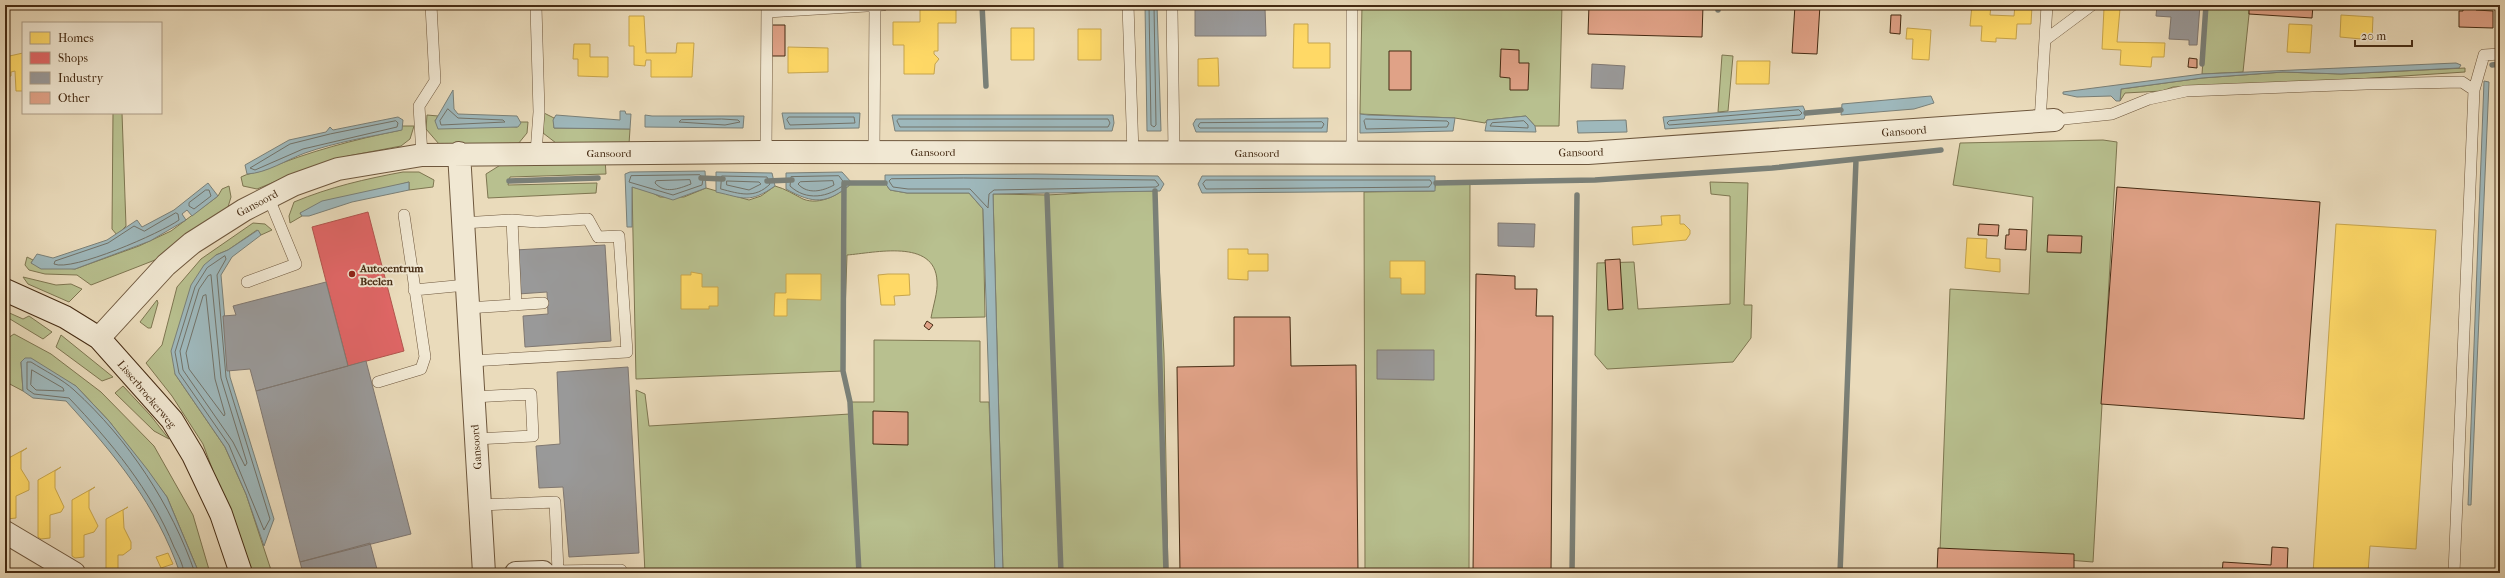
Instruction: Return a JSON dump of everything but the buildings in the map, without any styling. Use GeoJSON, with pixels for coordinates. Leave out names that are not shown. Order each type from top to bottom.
{"type":"FeatureCollection","features":[{"type":"Feature","properties":{"kind":"street","name":"Gansoord"},"geometry":{"type":"LineString","coordinates":[[99,338],[166,265],[214,228],[268,196],[338,169],[422,155],[459,153],[766,152],[1588,153],[2047,121]]}},
{"type":"Feature","properties":{"kind":"street","name":"Gansoord"},"geometry":{"type":"LineString","coordinates":[[459,153],[467,308],[484,573]]}},
{"type":"Feature","properties":{"kind":"street","name":"Lisserbroekerweg"},"geometry":{"type":"LineString","coordinates":[[5,290],[65,317],[99,338],[172,420],[193,455],[221,514],[241,573]]}},
{"type":"Feature","properties":{"kind":"street"},"geometry":{"type":"LineString","coordinates":[[5,532],[74,573]]}},
{"type":"Feature","properties":{"kind":"lane"},"geometry":{"type":"LineString","coordinates":[[422,155],[419,131],[419,106],[435,81],[431,5]]}},
{"type":"Feature","properties":{"kind":"lane"},"geometry":{"type":"LineString","coordinates":[[874,152],[875,5]]}},
{"type":"Feature","properties":{"kind":"lane"},"geometry":{"type":"LineString","coordinates":[[766,152],[767,8],[883,5]]}},
{"type":"Feature","properties":{"kind":"lane"},"geometry":{"type":"LineString","coordinates":[[1128,5],[1133,153]]}},
{"type":"Feature","properties":{"kind":"lane"},"geometry":{"type":"LineString","coordinates":[[1352,5],[1352,153]]}},
{"type":"Feature","properties":{"kind":"lane"},"geometry":{"type":"LineString","coordinates":[[2047,5],[2045,40],[2047,121],[2112,114],[2150,98],[2186,91],[2462,82],[2474,90]]}},
{"type":"Feature","properties":{"kind":"lane"},"geometry":{"type":"LineString","coordinates":[[2045,40],[2092,5]]}},
{"type":"Feature","properties":{"kind":"lane"},"geometry":{"type":"LineString","coordinates":[[536,7],[539,112],[536,153]]}},
{"type":"Feature","properties":{"kind":"lane"},"geometry":{"type":"LineString","coordinates":[[1172,10],[1174,153]]}},
{"type":"Feature","properties":{"kind":"lane"},"geometry":{"type":"LineString","coordinates":[[2454,573],[2474,90],[2484,55],[2500,54]]}},
{"type":"Feature","properties":{"kind":"lane"},"geometry":{"type":"LineString","coordinates":[[247,282],[296,264],[268,196]]}},
{"type":"Feature","properties":{"kind":"lane"},"geometry":{"type":"LineString","coordinates":[[378,382],[421,369],[425,357],[404,215]]}},
{"type":"Feature","properties":{"kind":"lane"},"geometry":{"type":"LineString","coordinates":[[462,223],[512,220],[536,222],[588,219],[598,237],[619,236],[627,352],[471,361]]}},
{"type":"Feature","properties":{"kind":"lane"},"geometry":{"type":"LineString","coordinates":[[512,220],[516,305]]}},
{"type":"Feature","properties":{"kind":"lane"},"geometry":{"type":"LineString","coordinates":[[414,290],[466,285]]}},
{"type":"Feature","properties":{"kind":"lane"},"geometry":{"type":"LineString","coordinates":[[467,308],[543,303]]}},
{"type":"Feature","properties":{"kind":"lane"},"geometry":{"type":"LineString","coordinates":[[473,397],[531,394],[533,436],[475,439]]}},
{"type":"Feature","properties":{"kind":"lane"},"geometry":{"type":"LineString","coordinates":[[480,505],[554,502],[536,572],[621,570]]}},
{"type":"Feature","properties":{"kind":"green space"},"geometry":{"type":"Polygon","coordinates":[[[1362,5],[1562,5],[1559,126],[1535,126],[1526,116],[1487,120],[1485,123],[1455,118],[1360,114],[1362,5]]]}},
{"type":"Feature","properties":{"kind":"green space"},"geometry":{"type":"Polygon","coordinates":[[[2207,5],[2250,5],[2243,72],[2202,74],[2207,5]]]}},
{"type":"Feature","properties":{"kind":"green space"},"geometry":{"type":"Polygon","coordinates":[[[1722,55],[1733,56],[1728,111],[1718,112],[1722,55]]]}},
{"type":"Feature","properties":{"kind":"green space"},"geometry":{"type":"Polygon","coordinates":[[[2465,68],[2465,72],[2341,80],[2173,87],[2162,91],[2125,93],[2120,101],[2121,89],[2202,78],[2283,72],[2341,74],[2465,68]]]}},
{"type":"Feature","properties":{"kind":"green space"},"geometry":{"type":"Polygon","coordinates":[[[544,113],[554,118],[554,128],[630,129],[629,144],[556,143],[543,133],[544,113]]]}},
{"type":"Feature","properties":{"kind":"green space"},"geometry":{"type":"Polygon","coordinates":[[[113,114],[122,114],[126,226],[117,235],[112,229],[113,114]]]}},
{"type":"Feature","properties":{"kind":"green space"},"geometry":{"type":"Polygon","coordinates":[[[427,115],[438,116],[435,121],[517,127],[520,122],[528,122],[527,133],[518,144],[439,144],[426,129],[427,115]]]}},
{"type":"Feature","properties":{"kind":"green space"},"geometry":{"type":"Polygon","coordinates":[[[402,126],[414,126],[410,139],[401,146],[348,156],[301,171],[257,189],[243,186],[241,177],[332,147],[401,130],[402,126]]]}},
{"type":"Feature","properties":{"kind":"green space"},"geometry":{"type":"Polygon","coordinates":[[[2103,140],[2117,142],[2093,562],[1940,550],[1950,289],[2029,294],[2033,197],[1953,185],[1960,143],[2103,140]]]}},
{"type":"Feature","properties":{"kind":"green space"},"geometry":{"type":"Polygon","coordinates":[[[605,159],[606,174],[510,177],[508,185],[597,183],[596,193],[488,198],[486,174],[502,164],[605,159]]]}},
{"type":"Feature","properties":{"kind":"green space"},"geometry":{"type":"Polygon","coordinates":[[[403,172],[419,172],[434,180],[433,187],[409,190],[409,182],[300,213],[302,216],[290,223],[289,216],[294,202],[348,184],[403,172]]]}},
{"type":"Feature","properties":{"kind":"green space"},"geometry":{"type":"Polygon","coordinates":[[[1470,182],[1469,573],[1365,573],[1364,192],[1434,191],[1436,183],[1470,182]]]}},
{"type":"Feature","properties":{"kind":"green space"},"geometry":{"type":"Polygon","coordinates":[[[1710,182],[1748,183],[1744,305],[1752,305],[1751,338],[1733,362],[1607,369],[1595,355],[1597,263],[1634,262],[1638,309],[1730,304],[1730,196],[1711,194],[1710,182]]]}},
{"type":"Feature","properties":{"kind":"green space"},"geometry":{"type":"Polygon","coordinates":[[[852,183],[885,183],[890,190],[907,193],[969,193],[983,209],[985,317],[931,318],[937,285],[934,267],[926,259],[915,253],[887,251],[847,255],[843,371],[636,379],[632,187],[649,191],[660,197],[684,197],[706,188],[749,200],[761,196],[775,186],[803,199],[816,201],[836,195],[852,183]]]}},
{"type":"Feature","properties":{"kind":"green space"},"geometry":{"type":"Polygon","coordinates":[[[229,186],[231,197],[228,207],[155,260],[91,285],[77,275],[45,274],[29,270],[25,265],[27,257],[33,260],[31,263],[75,269],[139,246],[171,231],[218,196],[222,189],[229,186]]]}},
{"type":"Feature","properties":{"kind":"green space"},"geometry":{"type":"Polygon","coordinates":[[[1119,191],[1155,191],[1164,354],[1168,573],[1003,573],[993,194],[1047,195],[1119,191]]]}},
{"type":"Feature","properties":{"kind":"green space"},"geometry":{"type":"Polygon","coordinates":[[[253,223],[265,224],[272,230],[261,235],[257,230],[228,250],[216,255],[175,374],[225,447],[246,494],[272,573],[251,573],[203,444],[172,396],[146,363],[162,345],[177,287],[201,259],[253,223]]]}},
{"type":"Feature","properties":{"kind":"green space"},"geometry":{"type":"Polygon","coordinates":[[[23,277],[56,285],[71,284],[82,289],[69,302],[28,284],[23,277]]]}},
{"type":"Feature","properties":{"kind":"green space"},"geometry":{"type":"Polygon","coordinates":[[[157,300],[158,303],[151,328],[148,328],[140,322],[157,300]]]}},
{"type":"Feature","properties":{"kind":"green space"},"geometry":{"type":"Polygon","coordinates":[[[5,311],[23,319],[29,316],[52,332],[43,339],[5,316],[5,311]]]}},
{"type":"Feature","properties":{"kind":"green space"},"geometry":{"type":"Polygon","coordinates":[[[14,334],[51,354],[101,392],[154,446],[193,515],[210,573],[199,573],[167,497],[109,421],[76,386],[21,362],[23,391],[6,382],[8,338],[14,334]]]}},
{"type":"Feature","properties":{"kind":"green space"},"geometry":{"type":"Polygon","coordinates":[[[61,335],[113,377],[102,381],[56,347],[61,335]]]}},
{"type":"Feature","properties":{"kind":"green space"},"geometry":{"type":"Polygon","coordinates":[[[874,340],[980,341],[980,402],[989,402],[995,573],[645,573],[636,390],[645,394],[649,426],[850,414],[850,402],[874,402],[874,340]]]}},
{"type":"Feature","properties":{"kind":"green space"},"geometry":{"type":"Polygon","coordinates":[[[123,386],[151,416],[169,439],[154,431],[115,393],[123,386]]]}},
{"type":"Feature","properties":{"kind":"water"},"geometry":{"type":"Polygon","coordinates":[[[1145,5],[1157,5],[1161,131],[1147,131],[1145,5]]]}},
{"type":"Feature","properties":{"kind":"water"},"geometry":{"type":"Polygon","coordinates":[[[2456,63],[2461,65],[2459,68],[2341,74],[2283,72],[2202,78],[2121,89],[2120,101],[2116,101],[2111,96],[2077,97],[2063,94],[2063,92],[2202,74],[2456,63]]]}},
{"type":"Feature","properties":{"kind":"water"},"geometry":{"type":"Polygon","coordinates":[[[2484,81],[2489,82],[2471,505],[2468,505],[2484,81]]]}},
{"type":"Feature","properties":{"kind":"water"},"geometry":{"type":"Polygon","coordinates":[[[453,90],[454,109],[458,114],[517,116],[521,123],[518,127],[438,129],[435,121],[453,90]]]}},
{"type":"Feature","properties":{"kind":"water"},"geometry":{"type":"Polygon","coordinates":[[[1931,96],[1934,103],[1914,109],[1841,115],[1842,104],[1931,96]]]}},
{"type":"Feature","properties":{"kind":"water"},"geometry":{"type":"Polygon","coordinates":[[[1803,106],[1806,113],[1804,119],[1665,129],[1663,117],[1803,106]]]}},
{"type":"Feature","properties":{"kind":"water"},"geometry":{"type":"Polygon","coordinates":[[[620,111],[625,111],[626,114],[631,114],[630,129],[554,128],[553,120],[556,115],[620,120],[620,111]]]}},
{"type":"Feature","properties":{"kind":"water"},"geometry":{"type":"Polygon","coordinates":[[[782,113],[860,113],[859,128],[785,129],[782,113]]]}},
{"type":"Feature","properties":{"kind":"water"},"geometry":{"type":"Polygon","coordinates":[[[1360,114],[1455,118],[1453,131],[1360,133],[1360,114]]]}},
{"type":"Feature","properties":{"kind":"water"},"geometry":{"type":"Polygon","coordinates":[[[645,115],[744,116],[743,128],[645,127],[645,115]]]}},
{"type":"Feature","properties":{"kind":"water"},"geometry":{"type":"Polygon","coordinates":[[[892,115],[1113,115],[1114,123],[1112,131],[895,131],[892,115]]]}},
{"type":"Feature","properties":{"kind":"water"},"geometry":{"type":"Polygon","coordinates":[[[1526,116],[1535,126],[1536,132],[1485,131],[1487,120],[1526,116]]]}},
{"type":"Feature","properties":{"kind":"water"},"geometry":{"type":"Polygon","coordinates":[[[398,117],[403,120],[402,130],[329,146],[305,153],[269,169],[247,174],[245,165],[289,140],[326,132],[330,127],[333,130],[398,117]]]}},
{"type":"Feature","properties":{"kind":"water"},"geometry":{"type":"Polygon","coordinates":[[[1328,118],[1327,132],[1196,132],[1193,124],[1196,119],[1328,118]]]}},
{"type":"Feature","properties":{"kind":"water"},"geometry":{"type":"Polygon","coordinates":[[[1626,120],[1627,132],[1578,133],[1577,121],[1626,120]]]}},
{"type":"Feature","properties":{"kind":"water"},"geometry":{"type":"Polygon","coordinates":[[[705,171],[706,188],[673,200],[632,187],[632,227],[627,227],[625,174],[630,172],[705,171]]]}},
{"type":"Feature","properties":{"kind":"water"},"geometry":{"type":"Polygon","coordinates":[[[716,172],[772,173],[775,186],[759,195],[746,198],[716,192],[716,172]]]}},
{"type":"Feature","properties":{"kind":"water"},"geometry":{"type":"Polygon","coordinates":[[[842,172],[852,183],[827,199],[812,199],[786,189],[786,173],[842,172]]]}},
{"type":"Feature","properties":{"kind":"water"},"geometry":{"type":"Polygon","coordinates":[[[1036,174],[1158,176],[1164,184],[1160,191],[993,194],[1003,573],[995,573],[983,209],[969,193],[907,193],[890,190],[885,183],[885,175],[1036,174]]]}},
{"type":"Feature","properties":{"kind":"water"},"geometry":{"type":"Polygon","coordinates":[[[1202,176],[1435,176],[1435,191],[1202,193],[1198,184],[1202,176]]]}},
{"type":"Feature","properties":{"kind":"water"},"geometry":{"type":"Polygon","coordinates":[[[409,182],[409,190],[352,202],[309,216],[302,216],[300,213],[322,201],[409,182]]]}},
{"type":"Feature","properties":{"kind":"water"},"geometry":{"type":"Polygon","coordinates":[[[208,183],[218,196],[192,216],[187,210],[182,214],[186,220],[150,241],[75,269],[41,269],[31,263],[37,254],[53,258],[107,240],[137,220],[142,227],[174,210],[208,183]]]}},
{"type":"Feature","properties":{"kind":"water"},"geometry":{"type":"Polygon","coordinates":[[[258,230],[261,235],[232,257],[221,275],[230,377],[274,519],[264,546],[246,494],[225,447],[175,374],[171,351],[191,285],[204,265],[216,255],[228,250],[258,230]]]}},
{"type":"Feature","properties":{"kind":"water"},"geometry":{"type":"Polygon","coordinates":[[[25,358],[31,358],[76,386],[109,421],[167,497],[199,573],[180,573],[159,525],[146,502],[117,461],[66,401],[33,398],[23,391],[21,362],[25,358]]]}},
{"type":"Feature","properties":{"kind":"waterway"},"geometry":{"type":"LineString","coordinates":[[982,5],[986,86]]}},
{"type":"Feature","properties":{"kind":"waterway"},"geometry":{"type":"LineString","coordinates":[[1718,5],[1718,10]]}},
{"type":"Feature","properties":{"kind":"waterway"},"geometry":{"type":"LineString","coordinates":[[2202,64],[2206,5]]}},
{"type":"Feature","properties":{"kind":"waterway"},"geometry":{"type":"LineString","coordinates":[[2492,65],[2500,64]]}},
{"type":"Feature","properties":{"kind":"waterway"},"geometry":{"type":"LineString","coordinates":[[1806,113],[1841,110]]}},
{"type":"Feature","properties":{"kind":"waterway"},"geometry":{"type":"LineString","coordinates":[[1436,183],[1595,180],[1772,168],[1941,150]]}},
{"type":"Feature","properties":{"kind":"waterway"},"geometry":{"type":"LineString","coordinates":[[1840,573],[1856,160]]}},
{"type":"Feature","properties":{"kind":"waterway"},"geometry":{"type":"LineString","coordinates":[[509,181],[598,178]]}},
{"type":"Feature","properties":{"kind":"waterway"},"geometry":{"type":"LineString","coordinates":[[701,178],[723,179]]}},
{"type":"Feature","properties":{"kind":"waterway"},"geometry":{"type":"LineString","coordinates":[[767,181],[792,180]]}},
{"type":"Feature","properties":{"kind":"waterway"},"geometry":{"type":"LineString","coordinates":[[844,183],[843,371],[850,402],[859,573]]}},
{"type":"Feature","properties":{"kind":"waterway"},"geometry":{"type":"LineString","coordinates":[[845,183],[885,183]]}},
{"type":"Feature","properties":{"kind":"waterway"},"geometry":{"type":"LineString","coordinates":[[1155,191],[1166,573]]}},
{"type":"Feature","properties":{"kind":"waterway"},"geometry":{"type":"LineString","coordinates":[[1047,195],[1061,573]]}},
{"type":"Feature","properties":{"kind":"waterway"},"geometry":{"type":"LineString","coordinates":[[1572,573],[1577,195]]}},
{"type":"Feature","properties":{"kind":"place","name":"Autocentrum Beelen"},"geometry":{"type":"Point","coordinates":[352,274]}}]}
